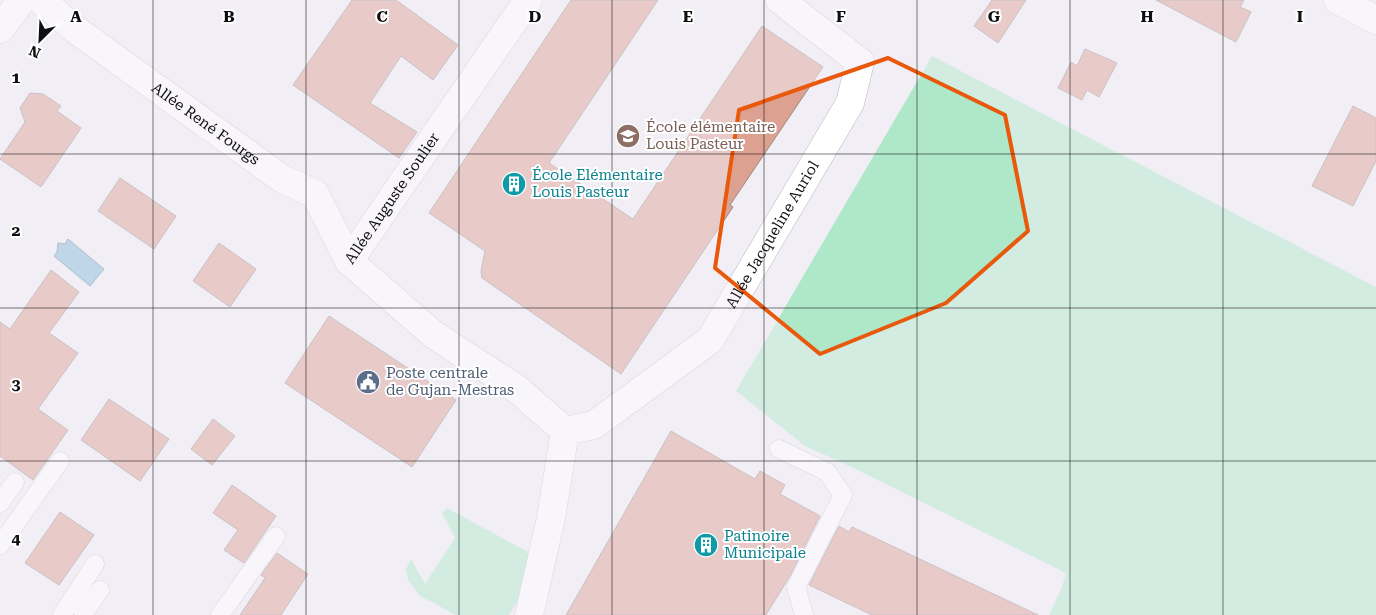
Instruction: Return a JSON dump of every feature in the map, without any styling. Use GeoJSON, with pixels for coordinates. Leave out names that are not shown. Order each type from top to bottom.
{"type":"FeatureCollection","features":[{"type":"Feature","properties":{"kind":"street"},"geometry":{"type":"LineString","coordinates":[[0,29],[22,0]]}},
{"type":"Feature","properties":{"kind":"street","name":"Allée René Fourgs"},"geometry":{"type":"LineString","coordinates":[[41,0],[76,30],[281,178],[315,194],[350,261]]}},
{"type":"Feature","properties":{"kind":"street","name":"Allée Auguste Soulier"},"geometry":{"type":"LineString","coordinates":[[528,0],[350,261],[433,334],[517,389],[565,430]]}},
{"type":"Feature","properties":{"kind":"street","name":"Allée Jacqueline Auriol"},"geometry":{"type":"LineString","coordinates":[[565,430],[594,425],[710,340],[850,103],[860,62],[780,0]]}},
{"type":"Feature","properties":{"kind":"street"},"geometry":{"type":"LineString","coordinates":[[1338,0],[1376,20]]}},
{"type":"Feature","properties":{"kind":"street"},"geometry":{"type":"LineString","coordinates":[[529,615],[551,518],[565,430]]}},
{"type":"Feature","properties":{"kind":"lane"},"geometry":{"type":"LineString","coordinates":[[779,449],[828,472],[843,495],[796,587],[804,615]]}},
{"type":"Feature","properties":{"kind":"lane"},"geometry":{"type":"LineString","coordinates":[[0,545],[60,461]]}},
{"type":"Feature","properties":{"kind":"lane"},"geometry":{"type":"LineString","coordinates":[[0,504],[15,482]]}},
{"type":"Feature","properties":{"kind":"lane"},"geometry":{"type":"LineString","coordinates":[[220,615],[276,536]]}},
{"type":"Feature","properties":{"kind":"lane"},"geometry":{"type":"LineString","coordinates":[[62,615],[95,564]]}},
{"type":"Feature","properties":{"kind":"lane"},"geometry":{"type":"LineString","coordinates":[[83,615],[100,590]]}},
{"type":"Feature","properties":{"kind":"highlighted area"},"geometry":{"type":"Polygon","coordinates":[[[888,58],[1005,115],[1028,231],[946,303],[820,354],[715,268],[739,110],[888,58]]]}},
{"type":"Feature","properties":{"kind":"green space"},"geometry":{"type":"Polygon","coordinates":[[[932,56],[1376,287],[1376,615],[1049,615],[1062,587],[1066,573],[805,446],[736,391],[932,56]]]}},
{"type":"Feature","properties":{"kind":"green space"},"geometry":{"type":"Polygon","coordinates":[[[447,508],[530,553],[518,601],[509,615],[456,615],[420,596],[408,580],[406,569],[411,559],[425,584],[455,538],[442,513],[447,508]]]}},
{"type":"Feature","properties":{"kind":"water"},"geometry":{"type":"Polygon","coordinates":[[[68,239],[104,269],[90,286],[54,256],[57,252],[58,243],[65,244],[68,239]]]}},
{"type":"Feature","properties":{"kind":"building"},"geometry":{"type":"Polygon","coordinates":[[[352,0],[396,0],[458,45],[433,80],[401,56],[370,103],[417,132],[399,158],[293,85],[352,0]]]}},
{"type":"Feature","properties":{"kind":"building","name":"École élémentaire Louis Pasteur"},"geometry":{"type":"Polygon","coordinates":[[[571,0],[658,0],[549,163],[633,219],[762,26],[823,67],[730,205],[733,207],[621,374],[482,278],[481,271],[485,251],[429,213],[571,0]]]}},
{"type":"Feature","properties":{"kind":"building"},"geometry":{"type":"Polygon","coordinates":[[[992,0],[1026,0],[998,43],[974,26],[992,0]]]}},
{"type":"Feature","properties":{"kind":"building"},"geometry":{"type":"Polygon","coordinates":[[[1156,0],[1244,0],[1240,7],[1251,12],[1236,42],[1156,0]]]}},
{"type":"Feature","properties":{"kind":"building"},"geometry":{"type":"Polygon","coordinates":[[[1085,49],[1117,63],[1099,97],[1087,90],[1082,100],[1058,88],[1071,62],[1077,66],[1085,49]]]}},
{"type":"Feature","properties":{"kind":"building"},"geometry":{"type":"Polygon","coordinates":[[[30,93],[43,94],[61,106],[57,111],[81,128],[41,187],[0,159],[25,122],[20,108],[30,93]]]}},
{"type":"Feature","properties":{"kind":"building"},"geometry":{"type":"Polygon","coordinates":[[[1353,106],[1376,118],[1376,161],[1353,206],[1312,186],[1353,106]]]}},
{"type":"Feature","properties":{"kind":"building"},"geometry":{"type":"Polygon","coordinates":[[[120,178],[176,216],[154,249],[98,211],[120,178]]]}},
{"type":"Feature","properties":{"kind":"building"},"geometry":{"type":"Polygon","coordinates":[[[219,243],[256,269],[230,307],[193,281],[219,243]]]}},
{"type":"Feature","properties":{"kind":"building"},"geometry":{"type":"Polygon","coordinates":[[[51,270],[79,292],[49,333],[78,353],[38,409],[68,430],[33,480],[0,456],[0,322],[10,329],[51,270]]]}},
{"type":"Feature","properties":{"kind":"building"},"geometry":{"type":"Polygon","coordinates":[[[329,316],[456,400],[412,467],[285,383],[329,316]]]}},
{"type":"Feature","properties":{"kind":"building"},"geometry":{"type":"Polygon","coordinates":[[[109,399],[169,439],[140,481],[81,440],[109,399]]]}},
{"type":"Feature","properties":{"kind":"building"},"geometry":{"type":"Polygon","coordinates":[[[213,419],[235,436],[212,465],[191,449],[213,419]]]}},
{"type":"Feature","properties":{"kind":"building","name":"Patinoire Municipale"},"geometry":{"type":"Polygon","coordinates":[[[671,431],[755,479],[760,471],[785,485],[780,494],[820,516],[790,576],[766,615],[566,615],[671,431]]]}},
{"type":"Feature","properties":{"kind":"building"},"geometry":{"type":"Polygon","coordinates":[[[232,485],[276,516],[244,563],[224,550],[238,530],[213,513],[232,485]]]}},
{"type":"Feature","properties":{"kind":"building"},"geometry":{"type":"Polygon","coordinates":[[[60,512],[94,535],[59,585],[25,563],[60,512]]]}},
{"type":"Feature","properties":{"kind":"building"},"geometry":{"type":"Polygon","coordinates":[[[839,526],[849,532],[852,527],[1038,615],[872,615],[809,585],[839,526]]]}},
{"type":"Feature","properties":{"kind":"building"},"geometry":{"type":"Polygon","coordinates":[[[277,553],[308,574],[281,615],[240,615],[265,578],[261,575],[277,553]]]}},
{"type":"Feature","properties":{"kind":"place","name":"École élémentaire Louis Pasteur"},"geometry":{"type":"Point","coordinates":[628,136]}},
{"type":"Feature","properties":{"kind":"place","name":"École Elémentaire Louis Pasteur"},"geometry":{"type":"Point","coordinates":[514,184]}},
{"type":"Feature","properties":{"kind":"place","name":"Poste centrale de Gujan-Mestras"},"geometry":{"type":"Point","coordinates":[368,382]}},
{"type":"Feature","properties":{"kind":"place","name":"Patinoire Municipale"},"geometry":{"type":"Point","coordinates":[706,545]}}]}
